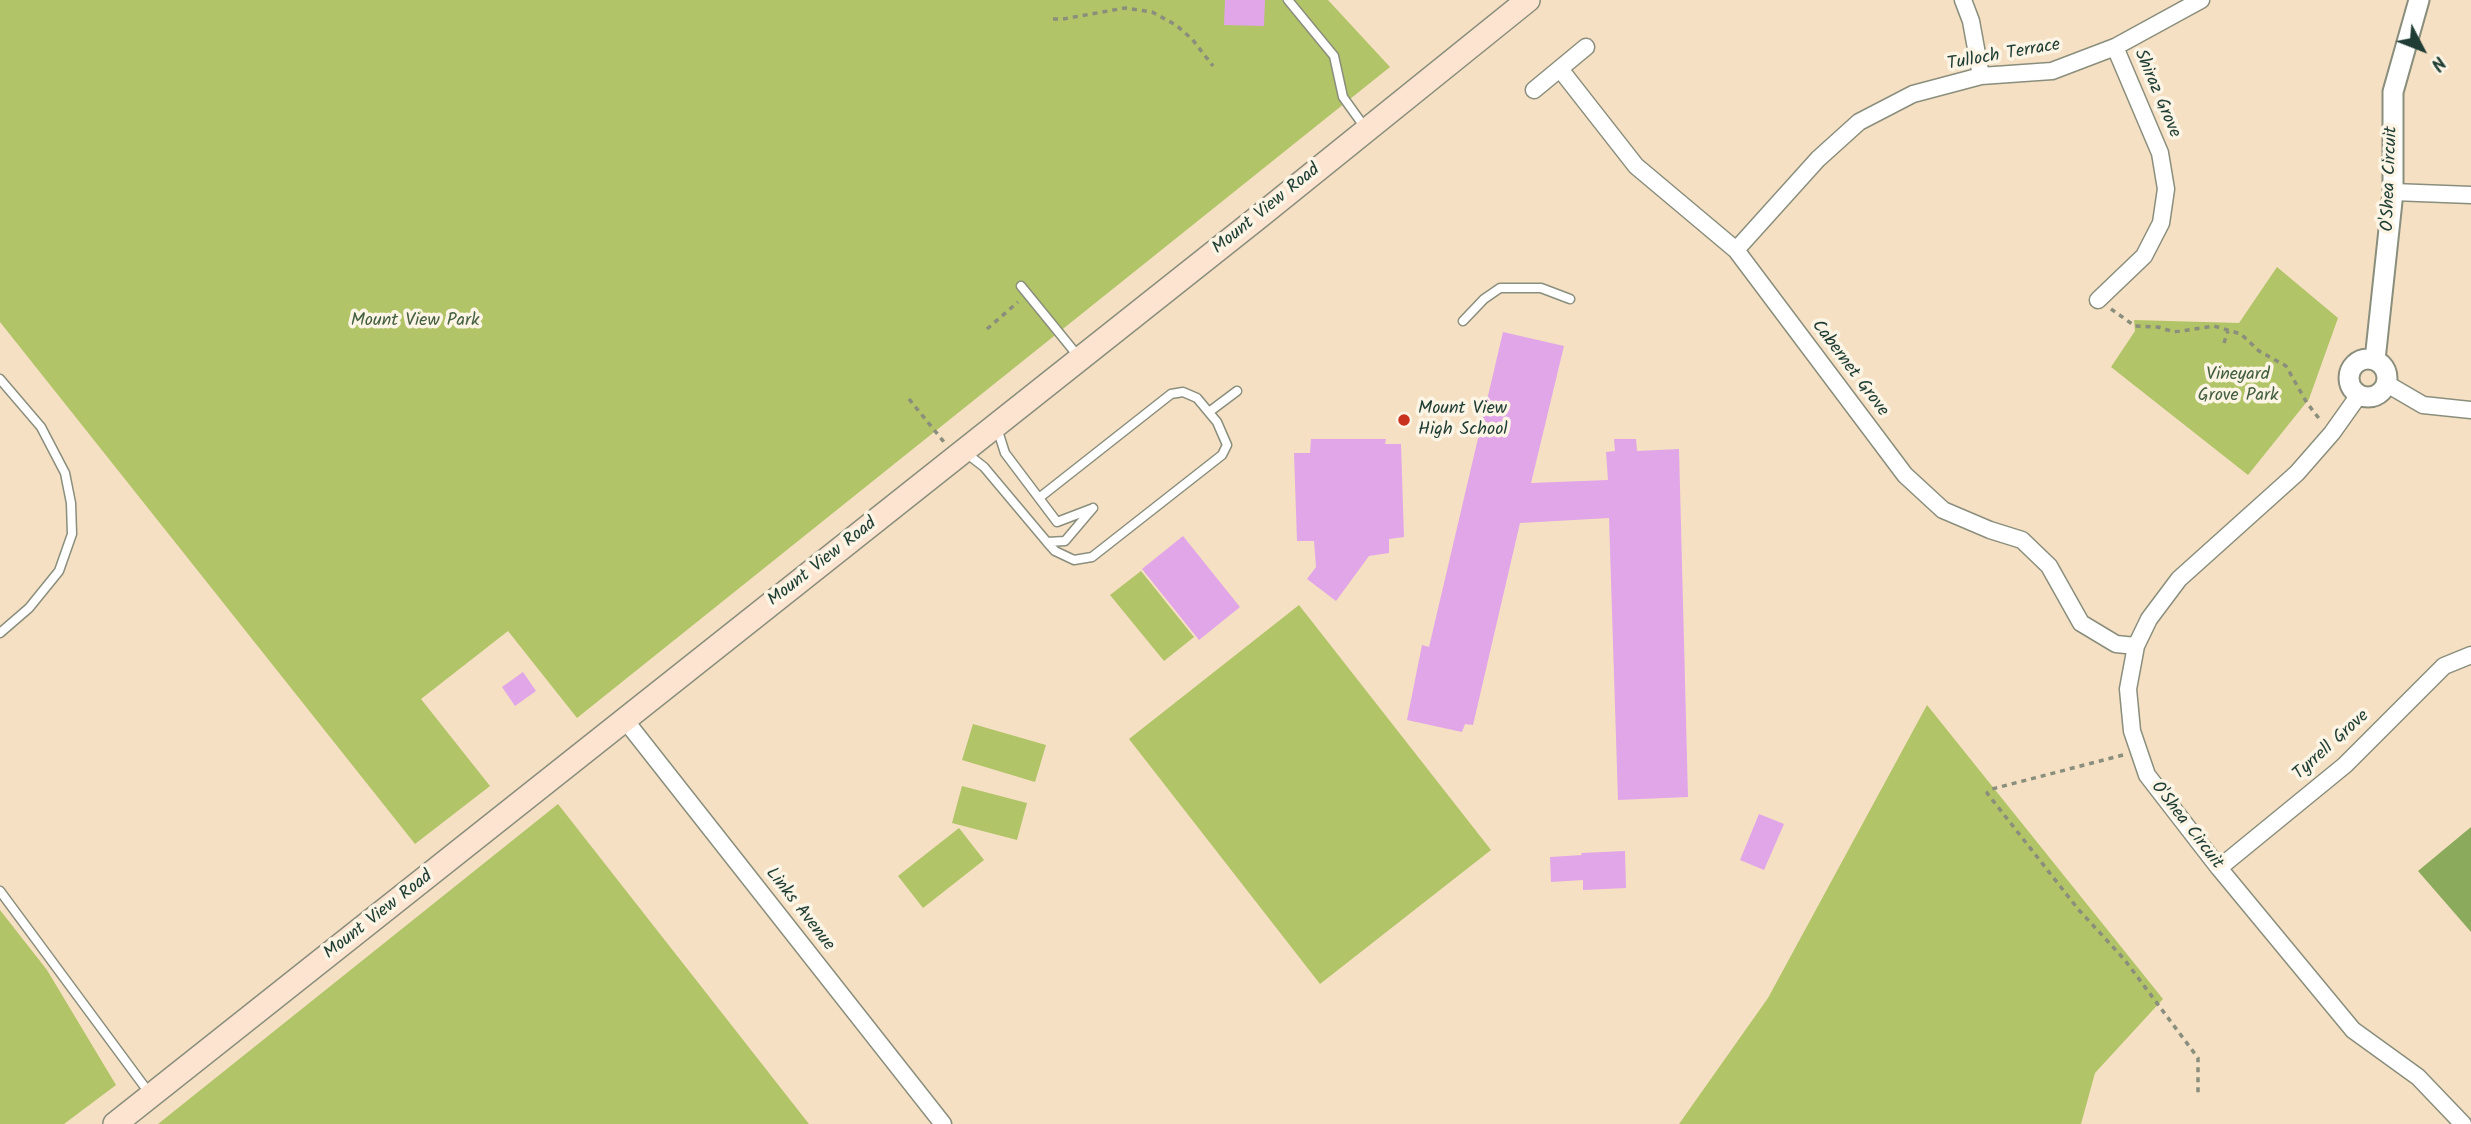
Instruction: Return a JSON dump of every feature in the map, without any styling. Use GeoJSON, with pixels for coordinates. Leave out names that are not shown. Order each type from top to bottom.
{"type":"FeatureCollection","features":[{"type":"Feature","properties":{"kind":"main road","name":"Mount View Road"},"geometry":{"type":"LineString","coordinates":[[115,1124],[960,455],[1528,0]]}},
{"type":"Feature","properties":{"kind":"street"},"geometry":{"type":"LineString","coordinates":[[1963,0],[1971,21],[1981,76]]}},
{"type":"Feature","properties":{"kind":"street","name":"Tulloch Terrace"},"geometry":{"type":"LineString","coordinates":[[1736,250],[1818,159],[1859,122],[1913,94],[1981,76],[2052,71],[2115,47],[2201,0]]}},
{"type":"Feature","properties":{"kind":"street","name":"O'Shea Circuit"},"geometry":{"type":"LineString","coordinates":[[2375,360],[2393,191],[2393,92],[2419,0]]}},
{"type":"Feature","properties":{"kind":"street"},"geometry":{"type":"LineString","coordinates":[[1534,90],[1586,47]]}},
{"type":"Feature","properties":{"kind":"street","name":"Shiraz Grove"},"geometry":{"type":"LineString","coordinates":[[2098,300],[2144,256],[2161,223],[2166,189],[2160,153],[2115,47]]}},
{"type":"Feature","properties":{"kind":"street","name":"Cabernet Grove"},"geometry":{"type":"LineString","coordinates":[[1560,69],[1636,166],[1736,250],[1905,475],[1943,510],[2022,540],[2049,566],[2081,623],[2116,644],[2136,646]]}},
{"type":"Feature","properties":{"kind":"street"},"geometry":{"type":"LineString","coordinates":[[2393,191],[2471,195]]}},
{"type":"Feature","properties":{"kind":"street"},"geometry":{"type":"LineString","coordinates":[[2360,360],[2375,360],[2386,370],[2387,384],[2375,396],[2359,396],[2350,383],[2352,368],[2360,360]]}},
{"type":"Feature","properties":{"kind":"street"},"geometry":{"type":"LineString","coordinates":[[2387,384],[2423,405],[2471,410]]}},
{"type":"Feature","properties":{"kind":"street","name":"O'Shea Circuit"},"geometry":{"type":"LineString","coordinates":[[2359,396],[2332,433],[2297,473],[2179,579],[2148,618],[2136,646],[2128,689],[2132,731],[2147,775],[2219,868],[2353,1030],[2418,1077],[2463,1124]]}},
{"type":"Feature","properties":{"kind":"street","name":"Tyrrell Grove"},"geometry":{"type":"LineString","coordinates":[[2219,868],[2345,765],[2444,666],[2471,655]]}},
{"type":"Feature","properties":{"kind":"street","name":"Links Avenue"},"geometry":{"type":"LineString","coordinates":[[625,720],[943,1124]]}},
{"type":"Feature","properties":{"kind":"lane"},"geometry":{"type":"LineString","coordinates":[[1288,0],[1334,56],[1343,97],[1367,130]]}},
{"type":"Feature","properties":{"kind":"lane"},"geometry":{"type":"LineString","coordinates":[[1021,286],[1080,358]]}},
{"type":"Feature","properties":{"kind":"lane"},"geometry":{"type":"LineString","coordinates":[[1463,321],[1484,299],[1500,288],[1541,288],[1570,299]]}},
{"type":"Feature","properties":{"kind":"lane"},"geometry":{"type":"LineString","coordinates":[[0,379],[41,427],[65,473],[72,523],[72,534],[59,571],[29,608],[0,633]]}},
{"type":"Feature","properties":{"kind":"lane"},"geometry":{"type":"LineString","coordinates":[[1209,412],[1237,391]]}},
{"type":"Feature","properties":{"kind":"lane"},"geometry":{"type":"LineString","coordinates":[[960,455],[984,467],[1055,551],[1074,560],[1092,557],[1222,455],[1227,445],[1217,422],[1197,398],[1184,393],[1171,394],[1039,498]]}},
{"type":"Feature","properties":{"kind":"lane"},"geometry":{"type":"LineString","coordinates":[[996,425],[1005,453],[1057,522],[1093,508],[1065,541],[1047,542]]}},
{"type":"Feature","properties":{"kind":"lane"},"geometry":{"type":"LineString","coordinates":[[0,891],[151,1095]]}},
{"type":"Feature","properties":{"kind":"path"},"geometry":{"type":"LineString","coordinates":[[1053,19],[1125,8],[1152,12],[1176,25],[1192,39],[1213,66]]}},
{"type":"Feature","properties":{"kind":"path"},"geometry":{"type":"LineString","coordinates":[[987,329],[1028,294]]}},
{"type":"Feature","properties":{"kind":"path"},"geometry":{"type":"LineString","coordinates":[[2098,300],[2135,326],[2158,327],[2174,332],[2214,326],[2241,334],[2259,351],[2286,366],[2307,403],[2323,423]]}},
{"type":"Feature","properties":{"kind":"path"},"geometry":{"type":"LineString","coordinates":[[2224,342],[2228,330]]}},
{"type":"Feature","properties":{"kind":"path"},"geometry":{"type":"LineString","coordinates":[[909,399],[960,455]]}},
{"type":"Feature","properties":{"kind":"path"},"geometry":{"type":"LineString","coordinates":[[2138,750],[1992,789],[1987,793],[2078,909],[2124,959],[2198,1058],[2198,1093]]}},
{"type":"Feature","properties":{"kind":"green space","name":"Mount View Park"},"geometry":{"type":"Polygon","coordinates":[[[0,0],[1328,0],[1390,67],[577,718],[508,631],[421,699],[490,786],[415,844],[0,322],[0,0]]]}},
{"type":"Feature","properties":{"kind":"green space","name":"Vineyard Grove Park"},"geometry":{"type":"Polygon","coordinates":[[[2277,267],[2338,318],[2309,399],[2248,475],[2111,367],[2135,331],[2134,320],[2239,323],[2277,267]]]}},
{"type":"Feature","properties":{"kind":"green space"},"geometry":{"type":"Polygon","coordinates":[[[1141,571],[1194,637],[1164,661],[1110,595],[1141,571]]]}},
{"type":"Feature","properties":{"kind":"green space"},"geometry":{"type":"Polygon","coordinates":[[[1299,605],[1491,850],[1320,984],[1129,739],[1299,605]]]}},
{"type":"Feature","properties":{"kind":"green space"},"geometry":{"type":"Polygon","coordinates":[[[1927,705],[2163,999],[2095,1073],[2081,1124],[1679,1124],[1768,998],[1927,705]]]}},
{"type":"Feature","properties":{"kind":"green space"},"geometry":{"type":"Polygon","coordinates":[[[973,724],[1046,745],[1035,782],[962,760],[973,724]]]}},
{"type":"Feature","properties":{"kind":"green space"},"geometry":{"type":"Polygon","coordinates":[[[962,786],[1027,803],[1017,840],[952,823],[962,786]]]}},
{"type":"Feature","properties":{"kind":"green space"},"geometry":{"type":"Polygon","coordinates":[[[558,804],[809,1124],[158,1124],[558,804]]]}},
{"type":"Feature","properties":{"kind":"green space"},"geometry":{"type":"Polygon","coordinates":[[[2471,827],[2471,932],[2418,871],[2471,827]]]}},
{"type":"Feature","properties":{"kind":"green space"},"geometry":{"type":"Polygon","coordinates":[[[959,828],[984,860],[923,908],[898,876],[959,828]]]}},
{"type":"Feature","properties":{"kind":"green space"},"geometry":{"type":"Polygon","coordinates":[[[0,910],[47,970],[116,1085],[64,1124],[0,1124],[0,910]]]}},
{"type":"Feature","properties":{"kind":"building"},"geometry":{"type":"Polygon","coordinates":[[[1225,0],[1265,0],[1264,26],[1224,25],[1225,0]]]}},
{"type":"Feature","properties":{"kind":"building"},"geometry":{"type":"Polygon","coordinates":[[[1503,332],[1564,346],[1531,483],[1608,480],[1606,452],[1615,451],[1614,439],[1636,439],[1637,451],[1679,449],[1688,797],[1618,800],[1609,518],[1520,523],[1473,725],[1465,724],[1462,732],[1407,720],[1422,645],[1429,647],[1503,332]]]}},
{"type":"Feature","properties":{"kind":"building"},"geometry":{"type":"Polygon","coordinates":[[[1311,439],[1386,439],[1385,444],[1401,444],[1404,537],[1389,539],[1389,553],[1369,556],[1336,601],[1307,579],[1316,567],[1314,541],[1297,541],[1294,453],[1310,453],[1311,439]]]}},
{"type":"Feature","properties":{"kind":"building"},"geometry":{"type":"Polygon","coordinates":[[[1183,536],[1240,607],[1199,640],[1142,569],[1183,536]]]}},
{"type":"Feature","properties":{"kind":"building"},"geometry":{"type":"Polygon","coordinates":[[[523,672],[536,691],[515,706],[502,687],[523,672]]]}},
{"type":"Feature","properties":{"kind":"building"},"geometry":{"type":"Polygon","coordinates":[[[1759,814],[1784,824],[1764,870],[1740,860],[1759,814]]]}},
{"type":"Feature","properties":{"kind":"building"},"geometry":{"type":"Polygon","coordinates":[[[1625,851],[1626,888],[1583,890],[1583,880],[1551,882],[1550,857],[1625,851]]]}},
{"type":"Feature","properties":{"kind":"place","name":"Mount View High School"},"geometry":{"type":"Point","coordinates":[1404,420]}}]}
